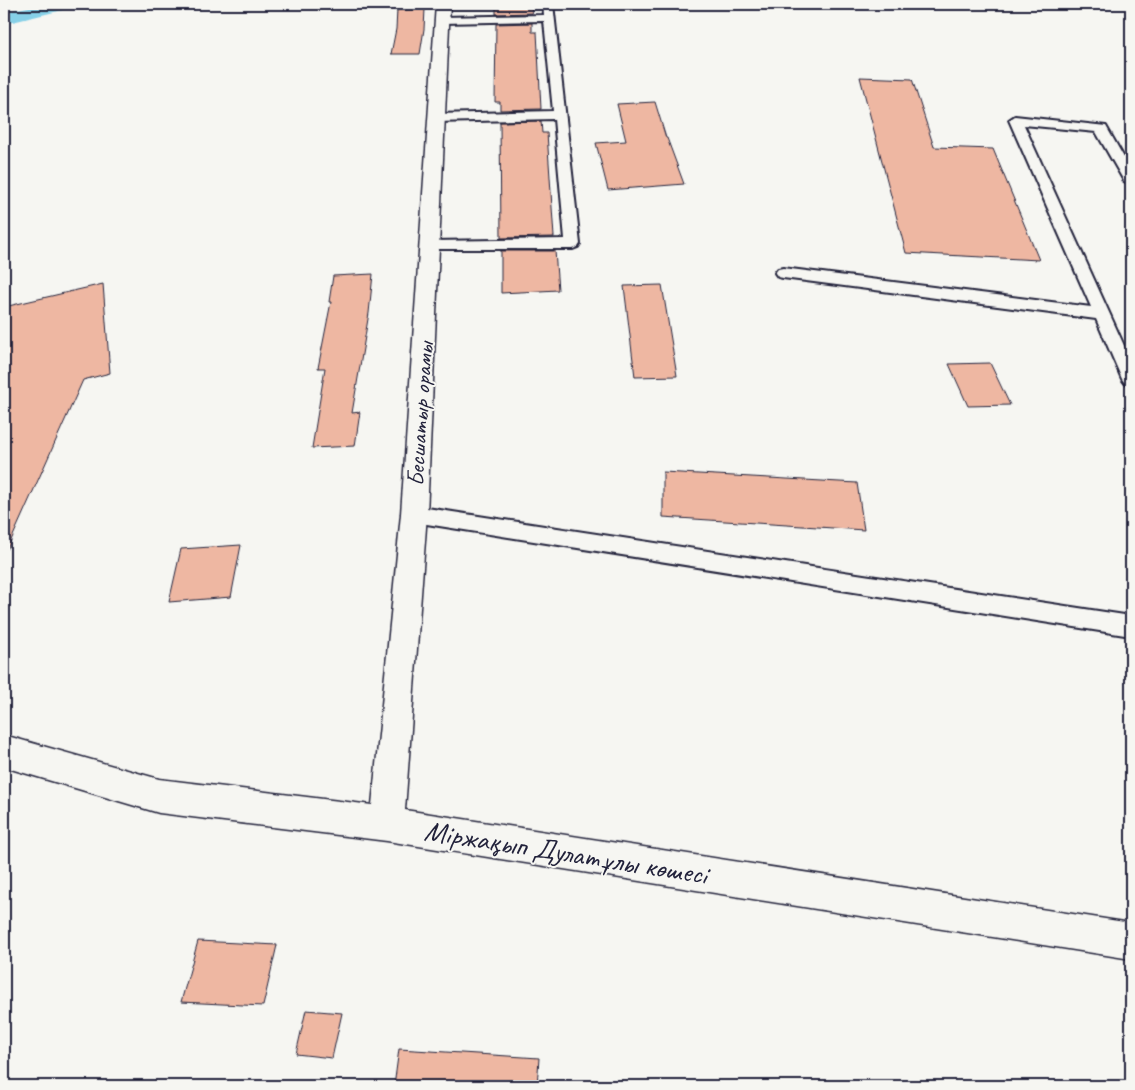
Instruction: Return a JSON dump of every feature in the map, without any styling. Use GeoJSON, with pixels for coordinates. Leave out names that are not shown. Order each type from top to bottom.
{"type":"FeatureCollection","features":[{"type":"Feature","properties":{"kind":"street","name":"Бесшатыр орамы"},"geometry":{"type":"LineString","coordinates":[[387,824],[414,514],[442,12]]}},
{"type":"Feature","properties":{"kind":"street","name":"Міржақып Дулатұлы көшесі"},"geometry":{"type":"LineString","coordinates":[[4,752],[159,796],[387,824],[1131,942]]}},
{"type":"Feature","properties":{"kind":"lane"},"geometry":{"type":"LineString","coordinates":[[430,246],[573,244],[548,11],[442,12]]}},
{"type":"Feature","properties":{"kind":"lane"},"geometry":{"type":"LineString","coordinates":[[436,118],[559,115]]}},
{"type":"Feature","properties":{"kind":"lane"},"geometry":{"type":"LineString","coordinates":[[1131,181],[1102,129],[1016,120],[1131,379]]}},
{"type":"Feature","properties":{"kind":"lane"},"geometry":{"type":"LineString","coordinates":[[783,273],[1102,314]]}},
{"type":"Feature","properties":{"kind":"lane"},"geometry":{"type":"LineString","coordinates":[[1113,338],[1131,339]]}},
{"type":"Feature","properties":{"kind":"lane"},"geometry":{"type":"LineString","coordinates":[[414,514],[1131,626]]}},
{"type":"Feature","properties":{"kind":"building"},"geometry":{"type":"Polygon","coordinates":[[[496,4],[531,4],[532,13],[496,14],[496,4]]]}},
{"type":"Feature","properties":{"kind":"building"},"geometry":{"type":"Polygon","coordinates":[[[425,9],[420,54],[391,54],[396,29],[397,10],[425,9]]]}},
{"type":"Feature","properties":{"kind":"building"},"geometry":{"type":"Polygon","coordinates":[[[532,23],[532,32],[537,32],[541,109],[500,110],[500,102],[495,102],[496,24],[532,23]]]}},
{"type":"Feature","properties":{"kind":"building"},"geometry":{"type":"Polygon","coordinates":[[[860,77],[912,79],[934,147],[993,149],[1039,260],[906,253],[860,77]]]}},
{"type":"Feature","properties":{"kind":"building"},"geometry":{"type":"Polygon","coordinates":[[[655,102],[666,138],[684,184],[608,190],[596,143],[626,141],[617,104],[655,102]]]}},
{"type":"Feature","properties":{"kind":"building"},"geometry":{"type":"Polygon","coordinates":[[[541,121],[542,133],[547,133],[554,237],[501,238],[500,122],[541,121]]]}},
{"type":"Feature","properties":{"kind":"building"},"geometry":{"type":"Polygon","coordinates":[[[501,251],[555,251],[558,290],[501,293],[501,251]]]}},
{"type":"Feature","properties":{"kind":"building"},"geometry":{"type":"Polygon","coordinates":[[[373,274],[369,313],[352,413],[360,412],[355,446],[312,448],[325,368],[318,368],[331,302],[329,302],[333,276],[373,274]]]}},
{"type":"Feature","properties":{"kind":"building"},"geometry":{"type":"Polygon","coordinates":[[[103,284],[110,373],[83,380],[4,556],[4,307],[103,284]]]}},
{"type":"Feature","properties":{"kind":"building"},"geometry":{"type":"Polygon","coordinates":[[[662,285],[677,376],[635,377],[624,286],[662,285]]]}},
{"type":"Feature","properties":{"kind":"building"},"geometry":{"type":"Polygon","coordinates":[[[990,363],[1010,405],[968,406],[949,364],[990,363]]]}},
{"type":"Feature","properties":{"kind":"building"},"geometry":{"type":"Polygon","coordinates":[[[663,472],[857,483],[864,530],[663,517],[663,472]]]}},
{"type":"Feature","properties":{"kind":"building"},"geometry":{"type":"Polygon","coordinates":[[[241,545],[231,597],[169,602],[181,549],[241,545]]]}},
{"type":"Feature","properties":{"kind":"building"},"geometry":{"type":"Polygon","coordinates":[[[198,941],[277,945],[263,1006],[181,1002],[198,941]]]}},
{"type":"Feature","properties":{"kind":"building"},"geometry":{"type":"Polygon","coordinates":[[[306,1010],[342,1013],[332,1058],[296,1054],[306,1010]]]}},
{"type":"Feature","properties":{"kind":"building"},"geometry":{"type":"Polygon","coordinates":[[[399,1049],[539,1058],[537,1086],[394,1086],[399,1049]]]}},
{"type":"Feature","properties":{"kind":"waterway"},"geometry":{"type":"LineString","coordinates":[[4,18],[65,4]]}}]}
